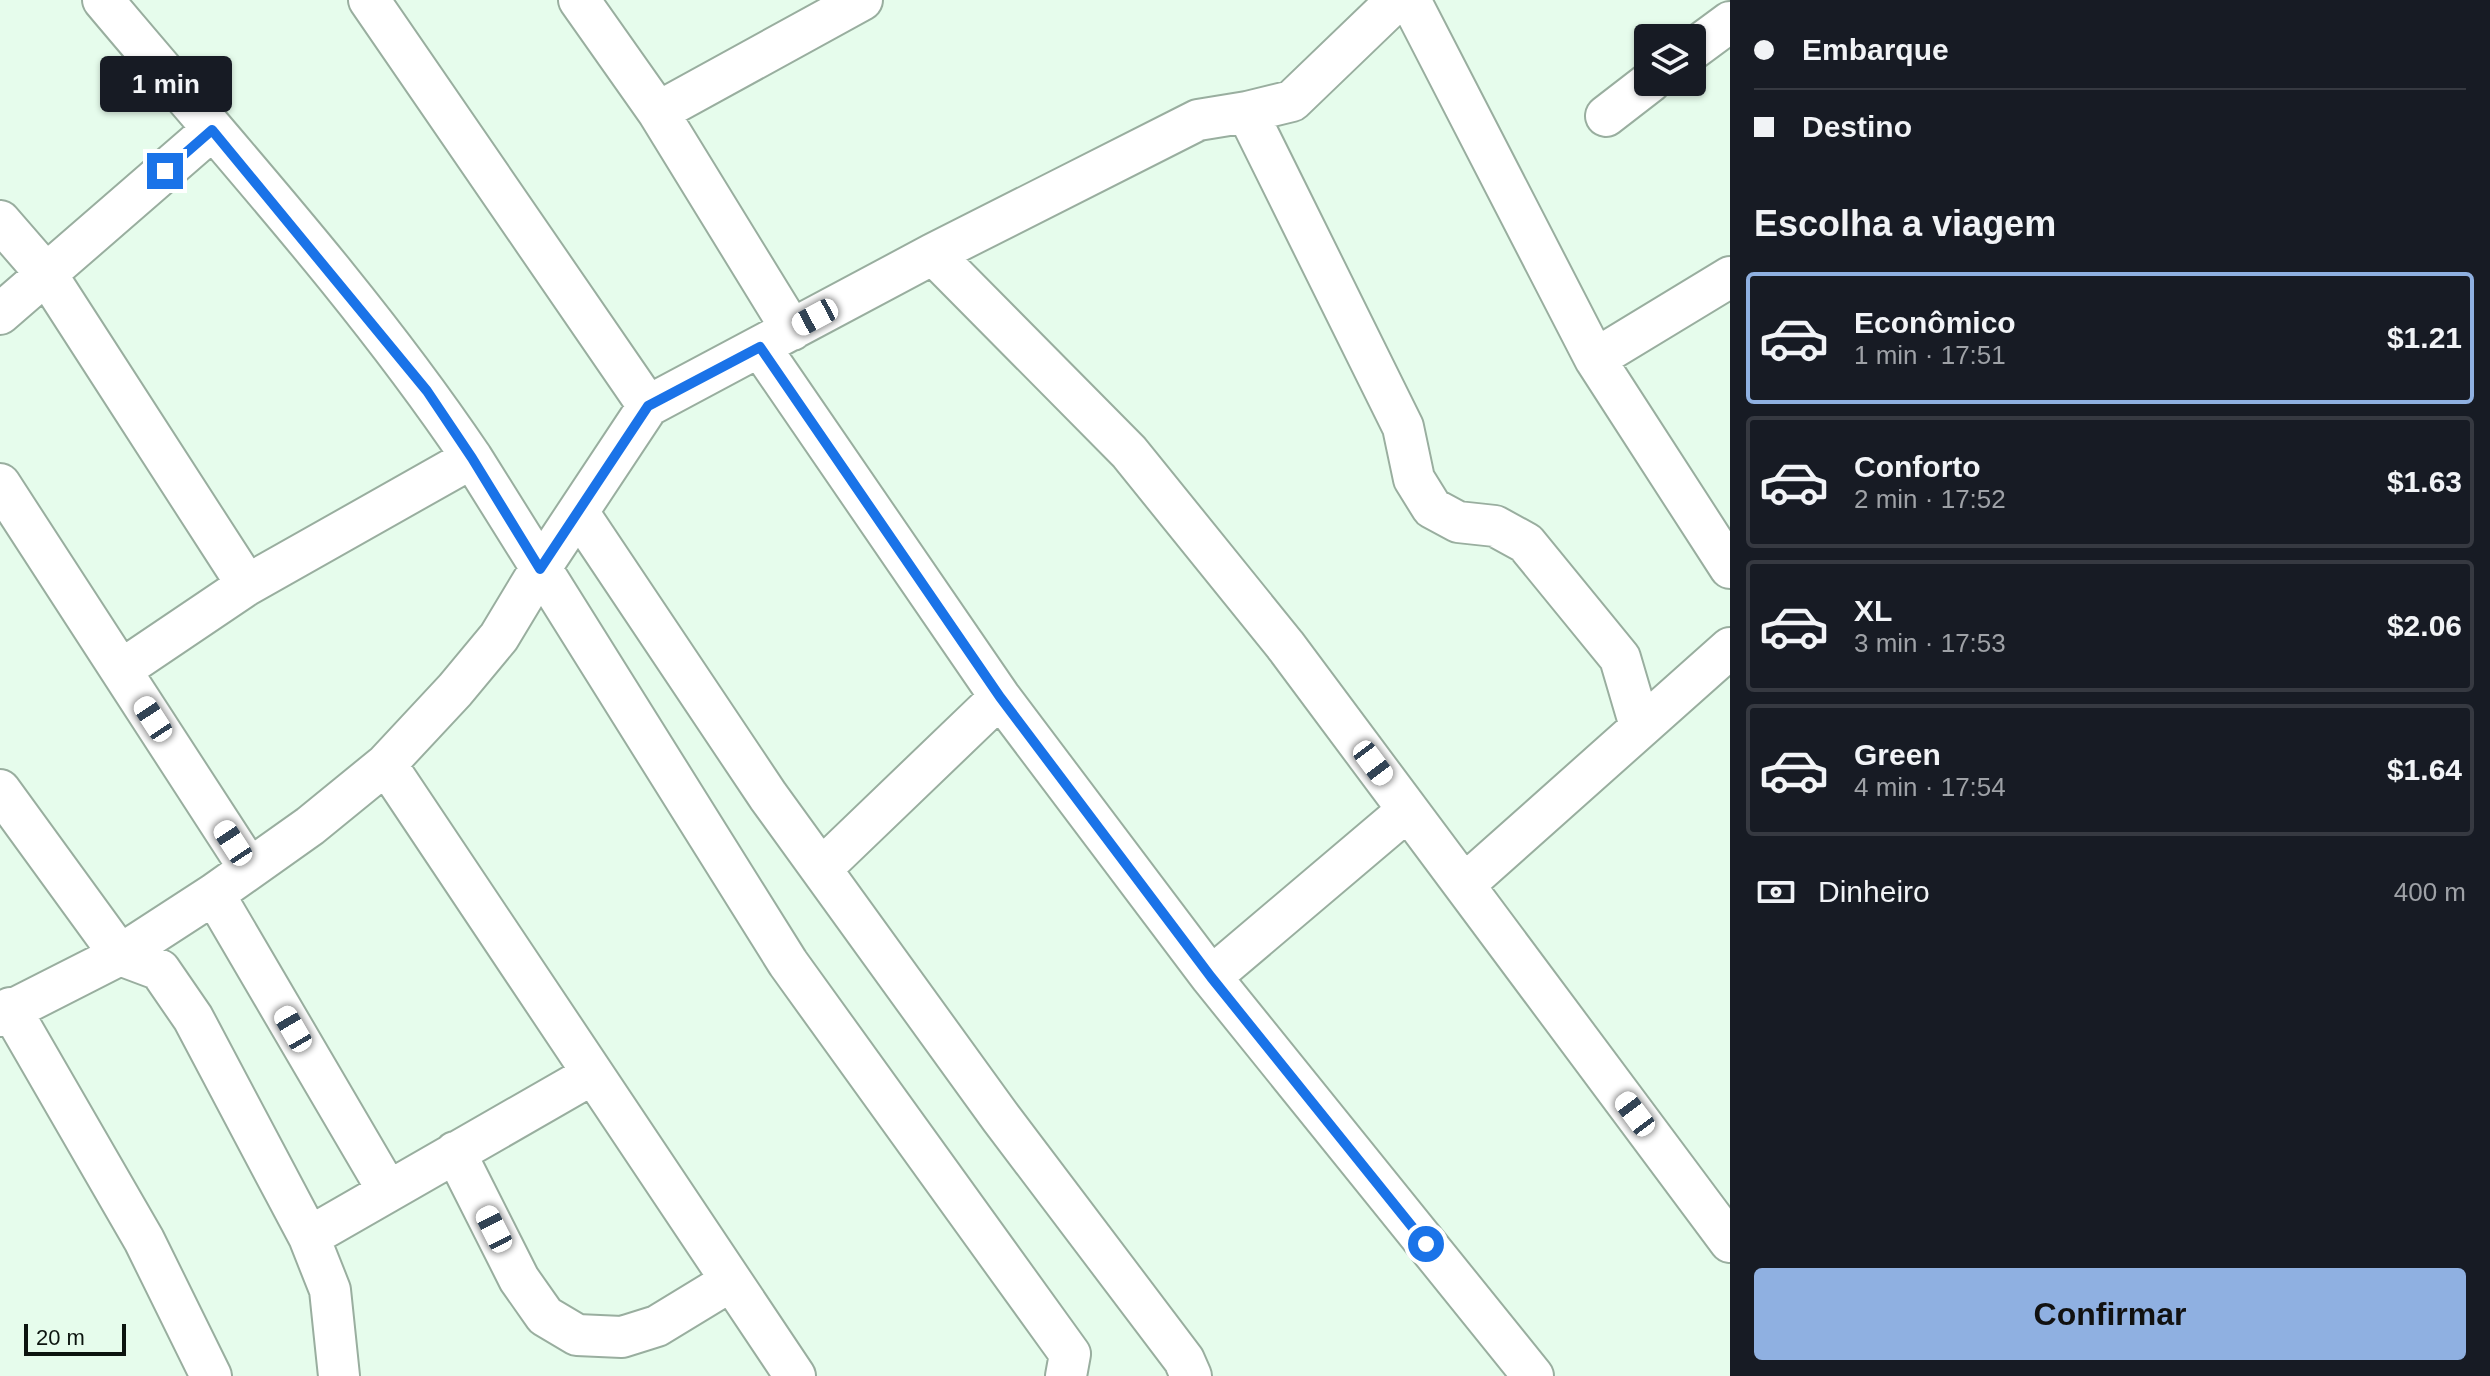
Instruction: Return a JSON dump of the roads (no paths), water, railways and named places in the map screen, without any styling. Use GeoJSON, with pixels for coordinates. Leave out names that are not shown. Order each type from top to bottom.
{"type":"FeatureCollection","features":[{"type":"Feature","properties":{"kind":"street"},"geometry":{"type":"LineString","coordinates":[[103,0],[427,391],[788,963],[1070,1354],[1066,1376]]}},
{"type":"Feature","properties":{"kind":"street"},"geometry":{"type":"LineString","coordinates":[[369,0],[648,406]]}},
{"type":"Feature","properties":{"kind":"street"},"geometry":{"type":"LineString","coordinates":[[579,0],[658,112],[776,338],[1000,697],[1211,977],[1533,1376]]}},
{"type":"Feature","properties":{"kind":"street"},"geometry":{"type":"LineString","coordinates":[[658,112],[862,0]]}},
{"type":"Feature","properties":{"kind":"street"},"geometry":{"type":"LineString","coordinates":[[211,1376],[144,1240],[5,1012],[120,955],[214,894],[310,826],[386,764],[499,637],[540,569],[648,406],[933,254],[1198,120],[1292,101],[1397,0]]}},
{"type":"Feature","properties":{"kind":"street"},"geometry":{"type":"LineString","coordinates":[[1410,0],[1595,359],[1730,568]]}},
{"type":"Feature","properties":{"kind":"street"},"geometry":{"type":"LineString","coordinates":[[1706,40],[1730,22]]}},
{"type":"Feature","properties":{"kind":"street"},"geometry":{"type":"LineString","coordinates":[[1606,116],[1634,94]]}},
{"type":"Feature","properties":{"kind":"street"},"geometry":{"type":"LineString","coordinates":[[1247,112],[1403,427],[1414,479],[1432,508],[1458,522],[1495,526],[1526,543],[1620,658],[1640,726]]}},
{"type":"Feature","properties":{"kind":"street"},"geometry":{"type":"LineString","coordinates":[[0,314],[212,130]]}},
{"type":"Feature","properties":{"kind":"street"},"geometry":{"type":"LineString","coordinates":[[0,221],[47,275],[247,585]]}},
{"type":"Feature","properties":{"kind":"street"},"geometry":{"type":"LineString","coordinates":[[933,254],[1129,452],[1285,645],[1730,1242]]}},
{"type":"Feature","properties":{"kind":"street"},"geometry":{"type":"LineString","coordinates":[[1595,359],[1730,277]]}},
{"type":"Feature","properties":{"kind":"street"},"geometry":{"type":"LineString","coordinates":[[121,670],[247,585],[472,458]]}},
{"type":"Feature","properties":{"kind":"street"},"geometry":{"type":"LineString","coordinates":[[0,484],[249,868]]}},
{"type":"Feature","properties":{"kind":"street"},"geometry":{"type":"LineString","coordinates":[[578,512],[768,796],[1001,1118],[1184,1360],[1191,1376]]}},
{"type":"Feature","properties":{"kind":"street"},"geometry":{"type":"LineString","coordinates":[[1465,884],[1730,648]]}},
{"type":"Feature","properties":{"kind":"street"},"geometry":{"type":"LineString","coordinates":[[821,869],[1000,697]]}},
{"type":"Feature","properties":{"kind":"street"},"geometry":{"type":"LineString","coordinates":[[386,764],[795,1376]]}},
{"type":"Feature","properties":{"kind":"street"},"geometry":{"type":"LineString","coordinates":[[0,790],[120,955],[160,970],[173,985],[309,1237],[330,1290],[339,1376]]}},
{"type":"Feature","properties":{"kind":"street"},"geometry":{"type":"LineString","coordinates":[[1211,977],[1408,810]]}},
{"type":"Feature","properties":{"kind":"street"},"geometry":{"type":"LineString","coordinates":[[214,894],[388,1191]]}},
{"type":"Feature","properties":{"kind":"street"},"geometry":{"type":"LineString","coordinates":[[309,1237],[593,1074]]}},
{"type":"Feature","properties":{"kind":"street"},"geometry":{"type":"LineString","coordinates":[[455,1152],[519,1279],[545,1316],[577,1335],[622,1337],[657,1326],[731,1281]]}}]}
